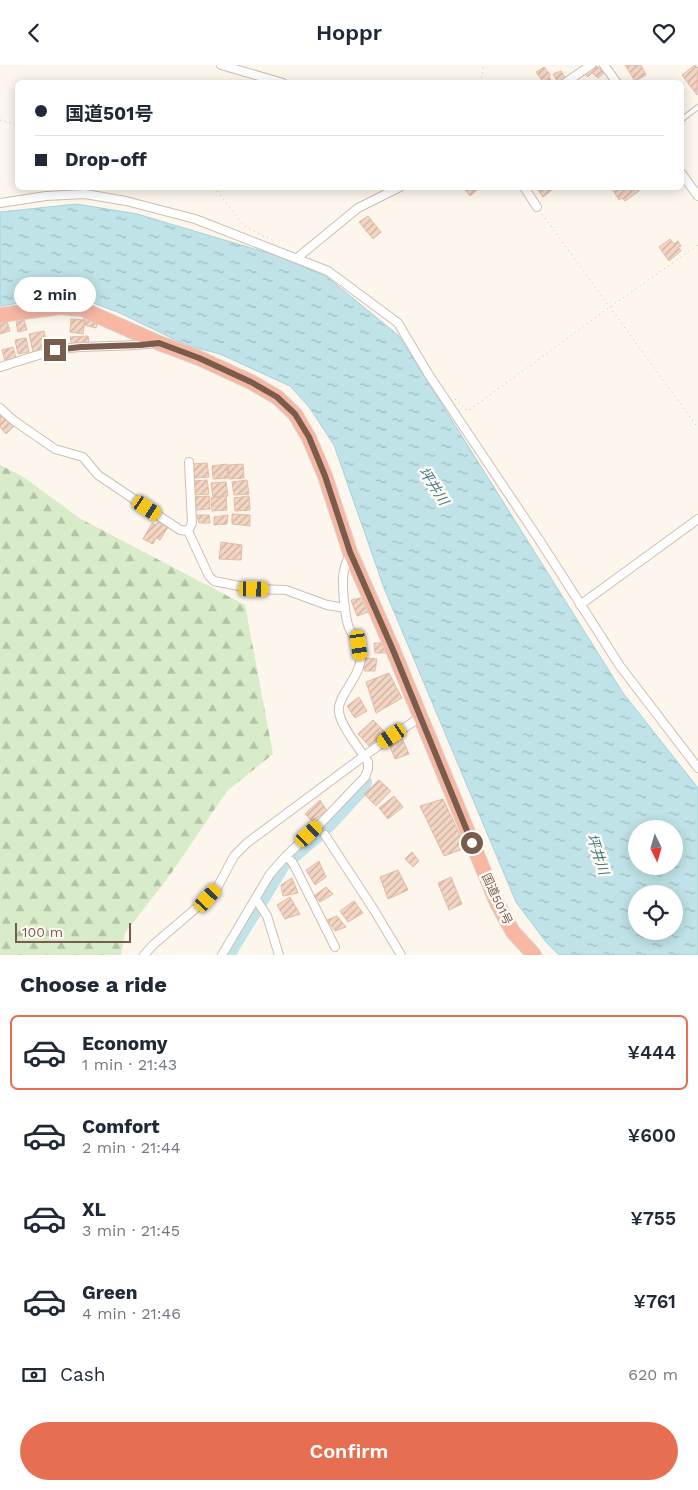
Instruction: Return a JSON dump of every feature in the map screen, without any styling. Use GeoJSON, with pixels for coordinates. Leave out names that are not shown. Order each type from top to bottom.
{"type":"FeatureCollection","features":[{"type":"Feature","properties":{"kind":"highway","name":"国道501号"},"geometry":{"type":"LineString","coordinates":[[0,315],[62,307],[82,309],[251,382],[277,397],[295,414],[309,437],[325,476],[350,552],[504,918],[513,932],[534,955]]}},
{"type":"Feature","properties":{"kind":"street"},"geometry":{"type":"LineString","coordinates":[[221,65],[273,80]]}},
{"type":"Feature","properties":{"kind":"street"},"geometry":{"type":"LineString","coordinates":[[569,80],[591,65]]}},
{"type":"Feature","properties":{"kind":"street"},"geometry":{"type":"LineString","coordinates":[[604,65],[615,80]]}},
{"type":"Feature","properties":{"kind":"street"},"geometry":{"type":"LineString","coordinates":[[684,177],[698,196]]}},
{"type":"Feature","properties":{"kind":"street"},"geometry":{"type":"LineString","coordinates":[[297,258],[358,209],[394,190]]}},
{"type":"Feature","properties":{"kind":"street"},"geometry":{"type":"LineString","coordinates":[[526,190],[537,207]]}},
{"type":"Feature","properties":{"kind":"street"},"geometry":{"type":"LineString","coordinates":[[0,203],[67,194],[85,194],[126,201],[195,219],[328,271],[398,323],[429,375],[540,541],[620,666],[698,768]]}},
{"type":"Feature","properties":{"kind":"street"},"geometry":{"type":"LineString","coordinates":[[0,367],[55,350],[159,343]]}},
{"type":"Feature","properties":{"kind":"street"},"geometry":{"type":"LineString","coordinates":[[0,408],[13,420],[55,449],[82,457],[98,475],[180,530],[188,531]]}},
{"type":"Feature","properties":{"kind":"street"},"geometry":{"type":"LineString","coordinates":[[188,531],[192,523],[189,462]]}},
{"type":"Feature","properties":{"kind":"street"},"geometry":{"type":"LineString","coordinates":[[580,605],[698,519]]}},
{"type":"Feature","properties":{"kind":"street"},"geometry":{"type":"LineString","coordinates":[[188,531],[209,576],[214,581],[254,589],[286,590],[327,605],[345,608]]}},
{"type":"Feature","properties":{"kind":"street"},"geometry":{"type":"LineString","coordinates":[[222,955],[258,902],[270,875],[289,859],[365,777],[368,769],[368,762],[342,721],[338,711],[340,702],[360,664],[359,645],[349,626],[345,608],[343,572],[350,552]]}},
{"type":"Feature","properties":{"kind":"street"},"geometry":{"type":"LineString","coordinates":[[144,955],[208,898],[217,888],[234,856],[247,843],[420,717]]}},
{"type":"Feature","properties":{"kind":"street"},"geometry":{"type":"LineString","coordinates":[[325,835],[401,955]]}},
{"type":"Feature","properties":{"kind":"street"},"geometry":{"type":"LineString","coordinates":[[289,859],[335,947]]}},
{"type":"Feature","properties":{"kind":"street"},"geometry":{"type":"LineString","coordinates":[[258,902],[267,917],[279,955]]}},
{"type":"Feature","properties":{"kind":"lane"},"geometry":{"type":"LineString","coordinates":[[684,118],[698,107]]}},
{"type":"Feature","properties":{"kind":"path"},"geometry":{"type":"LineString","coordinates":[[481,80],[484,65]]}},
{"type":"Feature","properties":{"kind":"path"},"geometry":{"type":"LineString","coordinates":[[0,120],[15,124]]}},
{"type":"Feature","properties":{"kind":"path"},"geometry":{"type":"LineString","coordinates":[[216,190],[244,227],[277,242]]}},
{"type":"Feature","properties":{"kind":"path"},"geometry":{"type":"LineString","coordinates":[[537,207],[698,428]]}},
{"type":"Feature","properties":{"kind":"path"},"geometry":{"type":"LineString","coordinates":[[455,399],[468,411],[698,245]]}},
{"type":"Feature","properties":{"kind":"green space"},"geometry":{"type":"Polygon","coordinates":[[[0,465],[22,476],[81,519],[245,605],[273,754],[227,791],[170,875],[125,933],[121,955],[0,955],[0,465]]]}},
{"type":"Feature","properties":{"kind":"water","name":"坪井川"},"geometry":{"type":"Polygon","coordinates":[[[77,204],[137,214],[278,256],[327,277],[399,336],[623,693],[698,788],[698,955],[559,955],[546,942],[516,902],[384,588],[334,445],[309,407],[290,386],[220,354],[186,345],[120,313],[72,295],[0,306],[0,212],[77,204]]]}},
{"type":"Feature","properties":{"kind":"building"},"geometry":{"type":"Polygon","coordinates":[[[594,65],[603,70],[604,73],[598,78],[592,73],[588,77],[585,74],[594,65]]]}},
{"type":"Feature","properties":{"kind":"building"},"geometry":{"type":"Polygon","coordinates":[[[625,65],[641,65],[646,75],[634,80],[625,65]]]}},
{"type":"Feature","properties":{"kind":"building"},"geometry":{"type":"Polygon","coordinates":[[[695,65],[698,68],[697,95],[682,75],[695,65]]]}},
{"type":"Feature","properties":{"kind":"building"},"geometry":{"type":"Polygon","coordinates":[[[544,67],[550,74],[551,80],[542,80],[536,72],[544,67]]]}},
{"type":"Feature","properties":{"kind":"building"},"geometry":{"type":"Polygon","coordinates":[[[561,71],[566,79],[556,80],[553,74],[561,71]]]}},
{"type":"Feature","properties":{"kind":"building"},"geometry":{"type":"Polygon","coordinates":[[[465,190],[477,190],[470,196],[465,190]]]}},
{"type":"Feature","properties":{"kind":"building"},"geometry":{"type":"Polygon","coordinates":[[[538,190],[552,190],[543,197],[538,190]]]}},
{"type":"Feature","properties":{"kind":"building"},"geometry":{"type":"Polygon","coordinates":[[[613,190],[639,191],[625,201],[622,198],[619,200],[613,190]]]}},
{"type":"Feature","properties":{"kind":"building"},"geometry":{"type":"Polygon","coordinates":[[[368,216],[381,232],[373,239],[359,222],[368,216]]]}},
{"type":"Feature","properties":{"kind":"building"},"geometry":{"type":"Polygon","coordinates":[[[670,239],[674,244],[678,241],[681,246],[678,247],[681,251],[669,261],[659,247],[670,239]]]}},
{"type":"Feature","properties":{"kind":"building"},"geometry":{"type":"Polygon","coordinates":[[[84,317],[98,322],[96,328],[84,325],[84,317]]]}},
{"type":"Feature","properties":{"kind":"building"},"geometry":{"type":"Polygon","coordinates":[[[71,319],[85,320],[83,334],[70,332],[71,319]]]}},
{"type":"Feature","properties":{"kind":"building"},"geometry":{"type":"Polygon","coordinates":[[[24,320],[27,330],[18,332],[16,322],[24,320]]]}},
{"type":"Feature","properties":{"kind":"building"},"geometry":{"type":"Polygon","coordinates":[[[7,321],[10,331],[0,334],[0,323],[7,321]]]}},
{"type":"Feature","properties":{"kind":"building"},"geometry":{"type":"Polygon","coordinates":[[[44,331],[48,349],[33,352],[29,334],[44,331]]]}},
{"type":"Feature","properties":{"kind":"building"},"geometry":{"type":"Polygon","coordinates":[[[88,336],[89,343],[72,345],[70,337],[88,336]]]}},
{"type":"Feature","properties":{"kind":"building"},"geometry":{"type":"Polygon","coordinates":[[[26,338],[29,352],[18,354],[15,340],[26,338]]]}},
{"type":"Feature","properties":{"kind":"building"},"geometry":{"type":"Polygon","coordinates":[[[13,347],[16,358],[5,361],[2,350],[13,347]]]}},
{"type":"Feature","properties":{"kind":"building"},"geometry":{"type":"Polygon","coordinates":[[[0,412],[14,426],[6,434],[0,427],[0,412]]]}},
{"type":"Feature","properties":{"kind":"building"},"geometry":{"type":"Polygon","coordinates":[[[207,463],[209,477],[194,478],[192,464],[207,463]]]}},
{"type":"Feature","properties":{"kind":"building"},"geometry":{"type":"Polygon","coordinates":[[[227,464],[228,478],[213,479],[212,466],[227,464]]]}},
{"type":"Feature","properties":{"kind":"building"},"geometry":{"type":"Polygon","coordinates":[[[243,464],[244,478],[229,479],[228,465],[243,464]]]}},
{"type":"Feature","properties":{"kind":"building"},"geometry":{"type":"Polygon","coordinates":[[[207,480],[209,494],[194,495],[192,481],[207,480]]]}},
{"type":"Feature","properties":{"kind":"building"},"geometry":{"type":"Polygon","coordinates":[[[247,480],[249,494],[234,495],[232,482],[247,480]]]}},
{"type":"Feature","properties":{"kind":"building"},"geometry":{"type":"Polygon","coordinates":[[[226,482],[228,496],[213,497],[211,483],[226,482]]]}},
{"type":"Feature","properties":{"kind":"building"},"geometry":{"type":"Polygon","coordinates":[[[209,496],[210,509],[195,510],[193,497],[209,496]]]}},
{"type":"Feature","properties":{"kind":"building"},"geometry":{"type":"Polygon","coordinates":[[[226,496],[227,510],[212,511],[211,498],[226,496]]]}},
{"type":"Feature","properties":{"kind":"building"},"geometry":{"type":"Polygon","coordinates":[[[249,496],[250,510],[235,511],[234,498],[249,496]]]}},
{"type":"Feature","properties":{"kind":"building"},"geometry":{"type":"Polygon","coordinates":[[[232,514],[250,515],[250,526],[232,524],[232,514]]]}},
{"type":"Feature","properties":{"kind":"building"},"geometry":{"type":"Polygon","coordinates":[[[197,515],[209,515],[210,523],[199,523],[197,515]]]}},
{"type":"Feature","properties":{"kind":"building"},"geometry":{"type":"Polygon","coordinates":[[[228,515],[227,524],[214,525],[214,517],[228,515]]]}},
{"type":"Feature","properties":{"kind":"building"},"geometry":{"type":"Polygon","coordinates":[[[158,522],[168,527],[160,540],[156,538],[153,544],[143,539],[152,523],[156,525],[158,522]]]}},
{"type":"Feature","properties":{"kind":"building"},"geometry":{"type":"Polygon","coordinates":[[[221,542],[242,545],[241,560],[219,559],[221,542]]]}},
{"type":"Feature","properties":{"kind":"building"},"geometry":{"type":"Polygon","coordinates":[[[365,597],[371,611],[357,616],[351,600],[365,597]]]}},
{"type":"Feature","properties":{"kind":"building"},"geometry":{"type":"Polygon","coordinates":[[[374,643],[384,643],[386,653],[375,653],[374,643]]]}},
{"type":"Feature","properties":{"kind":"building"},"geometry":{"type":"Polygon","coordinates":[[[365,658],[377,659],[375,671],[364,671],[365,658]]]}},
{"type":"Feature","properties":{"kind":"building"},"geometry":{"type":"Polygon","coordinates":[[[389,673],[402,698],[376,713],[366,682],[389,673]]]}},
{"type":"Feature","properties":{"kind":"building"},"geometry":{"type":"Polygon","coordinates":[[[359,697],[367,711],[355,718],[347,706],[359,697]]]}},
{"type":"Feature","properties":{"kind":"building"},"geometry":{"type":"Polygon","coordinates":[[[373,720],[386,733],[369,746],[358,734],[373,720]]]}},
{"type":"Feature","properties":{"kind":"building"},"geometry":{"type":"Polygon","coordinates":[[[402,738],[409,754],[395,759],[389,744],[402,738]]]}},
{"type":"Feature","properties":{"kind":"building"},"geometry":{"type":"Polygon","coordinates":[[[379,780],[391,791],[376,806],[364,794],[379,780]]]}},
{"type":"Feature","properties":{"kind":"building"},"geometry":{"type":"Polygon","coordinates":[[[394,796],[403,807],[388,819],[379,808],[394,796]]]}},
{"type":"Feature","properties":{"kind":"building"},"geometry":{"type":"Polygon","coordinates":[[[443,799],[466,848],[444,856],[420,806],[443,799]]]}},
{"type":"Feature","properties":{"kind":"building"},"geometry":{"type":"Polygon","coordinates":[[[320,800],[327,811],[312,821],[305,814],[320,800]]]}},
{"type":"Feature","properties":{"kind":"building"},"geometry":{"type":"Polygon","coordinates":[[[412,852],[419,861],[413,867],[405,859],[412,852]]]}},
{"type":"Feature","properties":{"kind":"building"},"geometry":{"type":"Polygon","coordinates":[[[319,861],[326,877],[315,885],[306,870],[319,861]]]}},
{"type":"Feature","properties":{"kind":"building"},"geometry":{"type":"Polygon","coordinates":[[[398,870],[408,890],[388,899],[380,877],[398,870]]]}},
{"type":"Feature","properties":{"kind":"building"},"geometry":{"type":"Polygon","coordinates":[[[451,877],[462,904],[449,910],[438,883],[451,877]]]}},
{"type":"Feature","properties":{"kind":"building"},"geometry":{"type":"Polygon","coordinates":[[[292,878],[298,893],[283,896],[281,885],[292,878]]]}},
{"type":"Feature","properties":{"kind":"building"},"geometry":{"type":"Polygon","coordinates":[[[326,887],[333,894],[320,902],[314,896],[326,887]]]}},
{"type":"Feature","properties":{"kind":"building"},"geometry":{"type":"Polygon","coordinates":[[[290,897],[300,914],[285,919],[277,905],[290,897]]]}},
{"type":"Feature","properties":{"kind":"building"},"geometry":{"type":"Polygon","coordinates":[[[354,901],[363,913],[348,922],[340,911],[354,901]]]}},
{"type":"Feature","properties":{"kind":"building"},"geometry":{"type":"Polygon","coordinates":[[[337,916],[346,927],[335,931],[327,920],[337,916]]]}},
{"type":"Feature","properties":{"kind":"waterway"},"geometry":{"type":"LineString","coordinates":[[328,826],[362,789],[365,782]]}},
{"type":"Feature","properties":{"kind":"waterway"},"geometry":{"type":"LineString","coordinates":[[228,955],[283,865],[322,832]]}},
{"type":"Feature","properties":{"kind":"route"},"geometry":{"type":"LineString","coordinates":[[55,350],[159,343],[199,358],[251,382],[277,397],[295,414],[309,437],[325,476],[350,552],[393,650],[472,843]]}}]}
